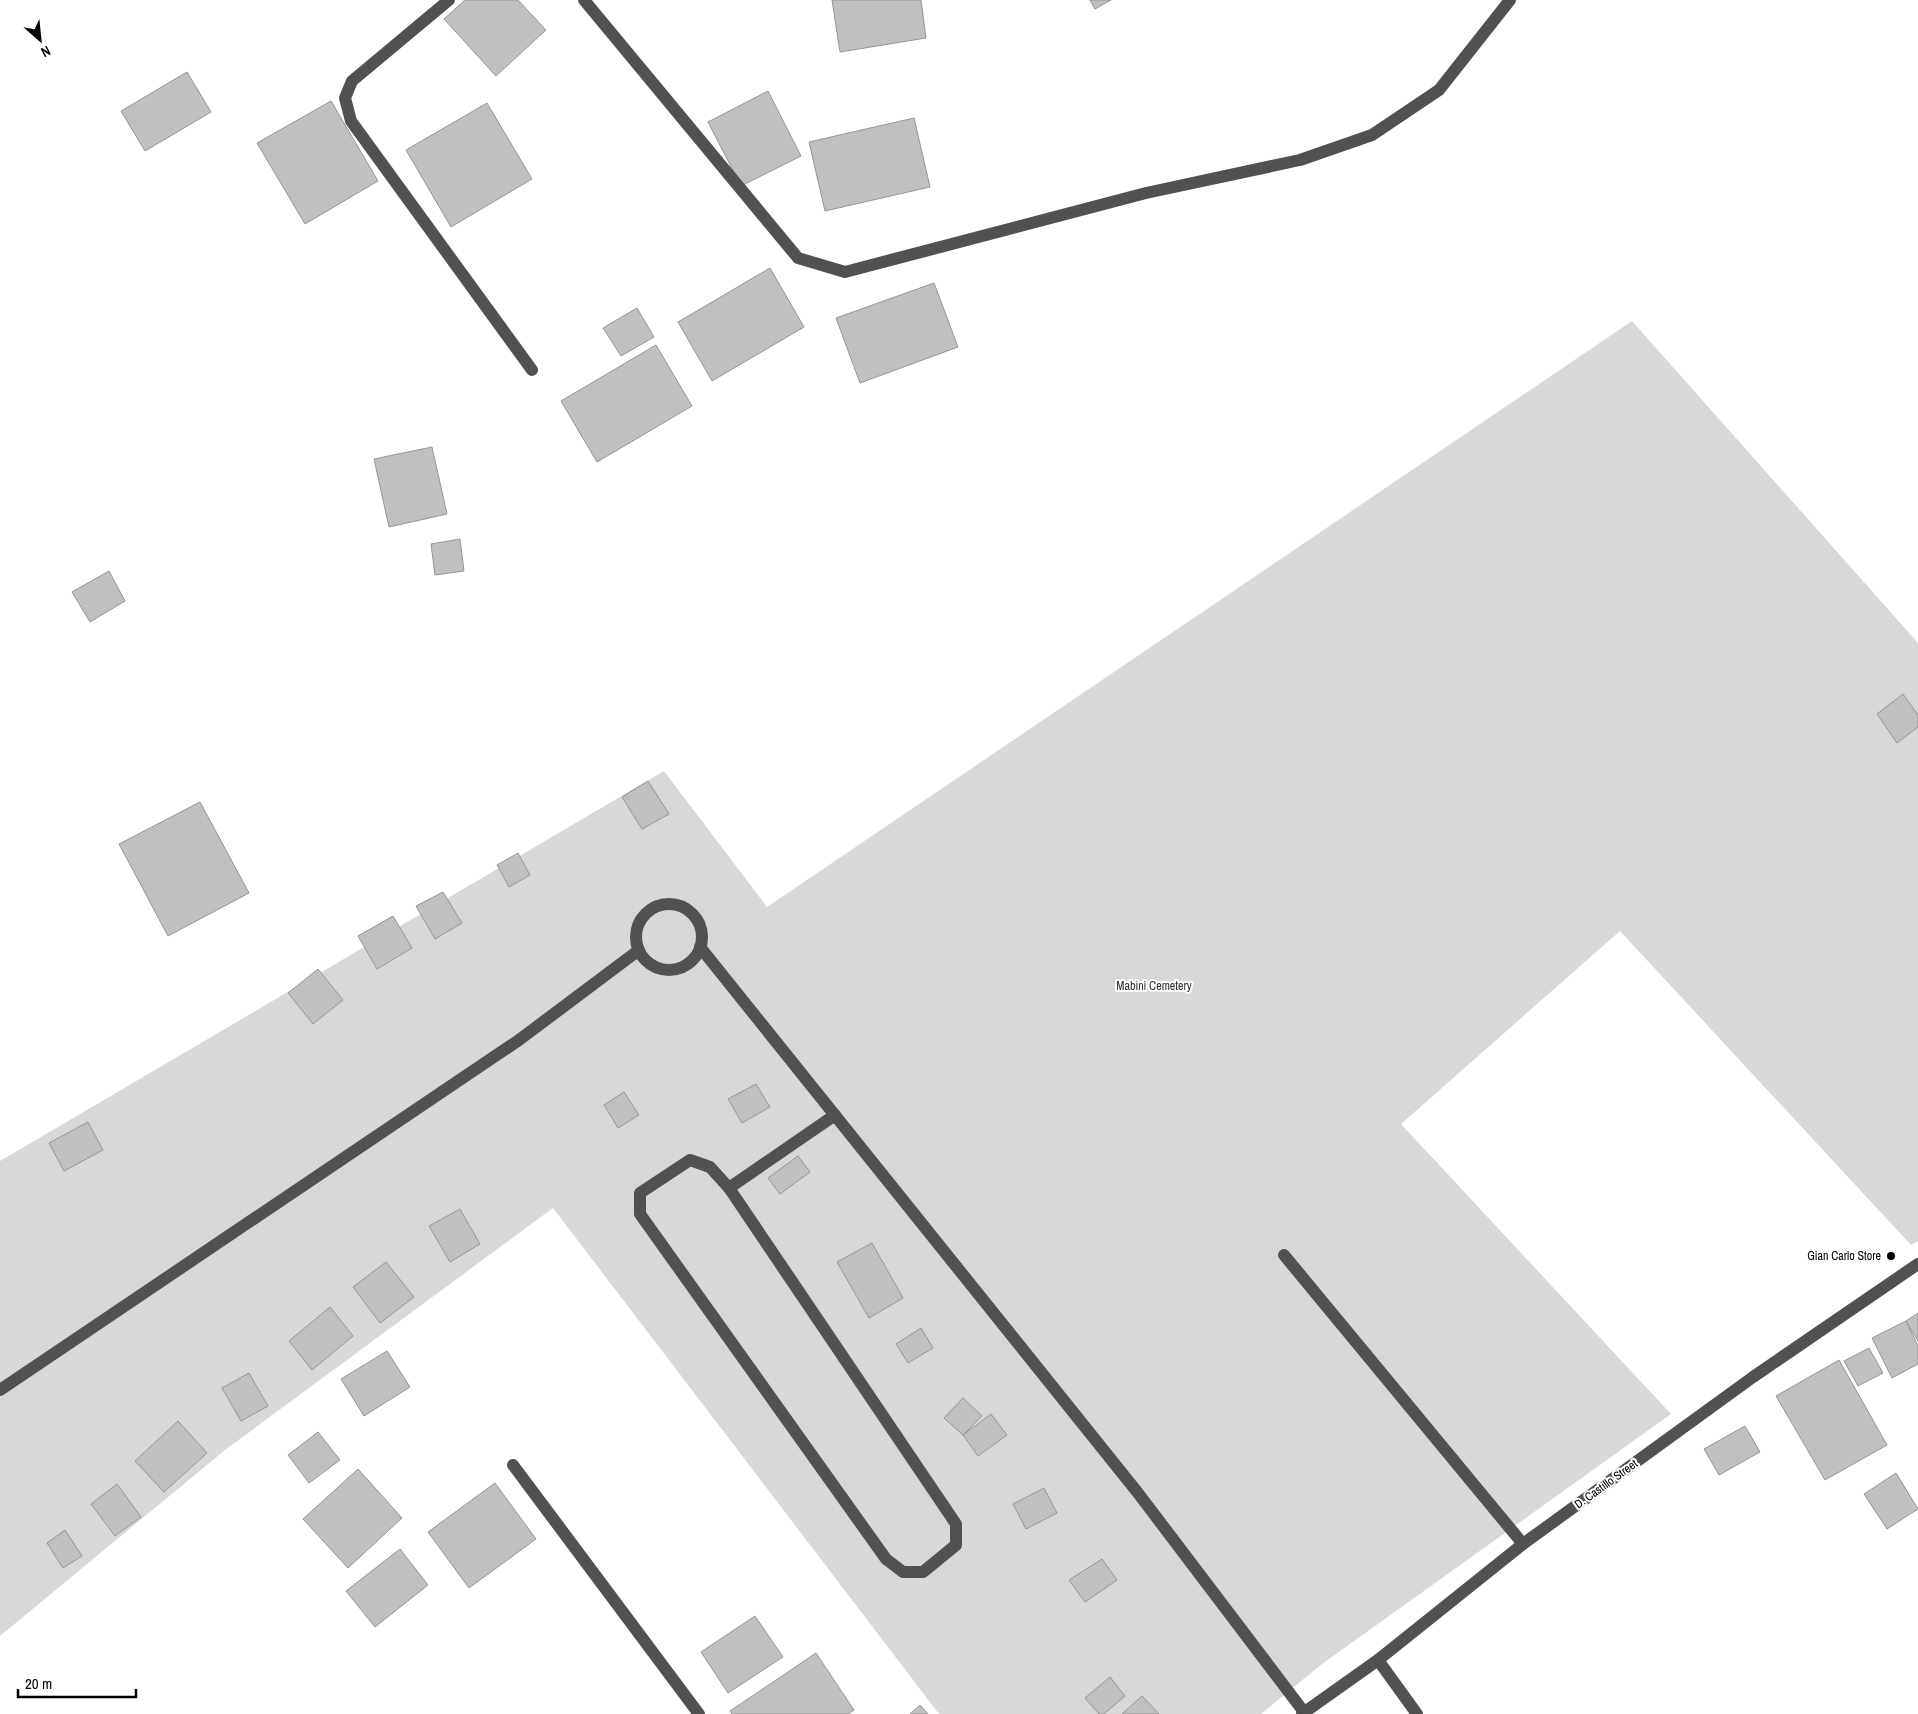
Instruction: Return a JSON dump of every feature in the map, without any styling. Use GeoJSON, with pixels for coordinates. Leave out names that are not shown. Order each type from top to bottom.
{"type":"FeatureCollection","features":[{"type":"Feature","properties":{"kind":"street"},"geometry":{"type":"LineString","coordinates":[[449,0],[352,81],[345,98],[351,121],[532,370]]}},
{"type":"Feature","properties":{"kind":"street"},"geometry":{"type":"LineString","coordinates":[[584,0],[798,258],[845,272],[1146,193],[1300,160],[1372,135],[1439,90],[1510,0]]}},
{"type":"Feature","properties":{"kind":"street"},"geometry":{"type":"LineString","coordinates":[[666,904],[687,909],[696,918],[701,928],[700,947],[695,958],[677,969],[666,970],[650,964],[639,950],[636,934],[639,923],[645,914],[655,907],[666,904]]}},
{"type":"Feature","properties":{"kind":"street"},"geometry":{"type":"LineString","coordinates":[[700,947],[1138,1493],[1303,1713]]}},
{"type":"Feature","properties":{"kind":"street"},"geometry":{"type":"LineString","coordinates":[[0,1390],[519,1040],[639,950]]}},
{"type":"Feature","properties":{"kind":"street"},"geometry":{"type":"LineString","coordinates":[[729,1188],[835,1116]]}},
{"type":"Feature","properties":{"kind":"street"},"geometry":{"type":"LineString","coordinates":[[690,1160],[710,1167],[729,1188],[956,1524],[956,1545],[924,1572],[903,1572],[886,1559],[640,1214],[640,1193],[690,1160]]}},
{"type":"Feature","properties":{"kind":"street"},"geometry":{"type":"LineString","coordinates":[[1284,1255],[1523,1544]]}},
{"type":"Feature","properties":{"kind":"street","name":"D. Castillo Street"},"geometry":{"type":"LineString","coordinates":[[1303,1713],[1378,1660],[1523,1544],[1753,1377],[1918,1264]]}},
{"type":"Feature","properties":{"kind":"street"},"geometry":{"type":"LineString","coordinates":[[513,1466],[699,1714]]}},
{"type":"Feature","properties":{"kind":"street"},"geometry":{"type":"LineString","coordinates":[[1378,1660],[1417,1714]]}},
{"type":"Feature","properties":{"kind":"green space","name":"Mabini Cemetery"},"geometry":{"type":"Polygon","coordinates":[[[1632,321],[1918,643],[1918,1241],[1911,1245],[1620,931],[1401,1124],[1671,1414],[1322,1664],[1261,1714],[939,1714],[553,1208],[225,1450],[0,1636],[0,1161],[664,771],[767,907],[1632,321]]]}},
{"type":"Feature","properties":{"kind":"building"},"geometry":{"type":"Polygon","coordinates":[[[465,0],[518,0],[546,30],[496,76],[444,19],[465,0]]]}},
{"type":"Feature","properties":{"kind":"building"},"geometry":{"type":"Polygon","coordinates":[[[832,0],[921,0],[926,38],[840,52],[832,0]]]}},
{"type":"Feature","properties":{"kind":"building"},"geometry":{"type":"Polygon","coordinates":[[[1090,0],[1111,0],[1095,9],[1090,0]]]}},
{"type":"Feature","properties":{"kind":"building"},"geometry":{"type":"Polygon","coordinates":[[[187,72],[211,112],[145,151],[121,111],[187,72]]]}},
{"type":"Feature","properties":{"kind":"building"},"geometry":{"type":"Polygon","coordinates":[[[768,91],[801,156],[741,186],[708,122],[768,91]]]}},
{"type":"Feature","properties":{"kind":"building"},"geometry":{"type":"Polygon","coordinates":[[[331,101],[378,181],[305,224],[257,143],[331,101]]]}},
{"type":"Feature","properties":{"kind":"building"},"geometry":{"type":"Polygon","coordinates":[[[487,103],[532,179],[451,227],[406,150],[487,103]]]}},
{"type":"Feature","properties":{"kind":"building"},"geometry":{"type":"Polygon","coordinates":[[[914,118],[930,187],[825,211],[809,142],[914,118]]]}},
{"type":"Feature","properties":{"kind":"building"},"geometry":{"type":"Polygon","coordinates":[[[770,268],[804,327],[712,381],[678,322],[770,268]]]}},
{"type":"Feature","properties":{"kind":"building"},"geometry":{"type":"Polygon","coordinates":[[[934,283],[958,347],[860,383],[836,318],[934,283]]]}},
{"type":"Feature","properties":{"kind":"building"},"geometry":{"type":"Polygon","coordinates":[[[637,308],[654,337],[621,356],[603,328],[637,308]]]}},
{"type":"Feature","properties":{"kind":"building"},"geometry":{"type":"Polygon","coordinates":[[[656,345],[692,406],[597,462],[561,401],[656,345]]]}},
{"type":"Feature","properties":{"kind":"building"},"geometry":{"type":"Polygon","coordinates":[[[432,447],[447,514],[389,527],[374,459],[432,447]]]}},
{"type":"Feature","properties":{"kind":"building"},"geometry":{"type":"Polygon","coordinates":[[[460,539],[464,571],[435,575],[431,544],[460,539]]]}},
{"type":"Feature","properties":{"kind":"building"},"geometry":{"type":"Polygon","coordinates":[[[109,571],[125,601],[90,622],[72,592],[109,571]]]}},
{"type":"Feature","properties":{"kind":"building"},"geometry":{"type":"Polygon","coordinates":[[[1903,694],[1918,715],[1918,727],[1897,743],[1877,714],[1903,694]]]}},
{"type":"Feature","properties":{"kind":"building"},"geometry":{"type":"Polygon","coordinates":[[[648,781],[669,814],[642,829],[622,797],[648,781]]]}},
{"type":"Feature","properties":{"kind":"building"},"geometry":{"type":"Polygon","coordinates":[[[200,802],[249,893],[168,936],[119,844],[200,802]]]}},
{"type":"Feature","properties":{"kind":"building"},"geometry":{"type":"Polygon","coordinates":[[[518,853],[530,875],[509,887],[497,865],[518,853]]]}},
{"type":"Feature","properties":{"kind":"building"},"geometry":{"type":"Polygon","coordinates":[[[443,892],[462,923],[435,939],[416,906],[443,892]]]}},
{"type":"Feature","properties":{"kind":"building"},"geometry":{"type":"Polygon","coordinates":[[[393,916],[412,948],[377,969],[358,936],[393,916]]]}},
{"type":"Feature","properties":{"kind":"building"},"geometry":{"type":"Polygon","coordinates":[[[318,969],[343,1000],[313,1024],[288,993],[318,969]]]}},
{"type":"Feature","properties":{"kind":"building"},"geometry":{"type":"Polygon","coordinates":[[[756,1084],[770,1107],[742,1123],[728,1099],[756,1084]]]}},
{"type":"Feature","properties":{"kind":"building"},"geometry":{"type":"Polygon","coordinates":[[[624,1092],[639,1115],[618,1128],[604,1105],[624,1092]]]}},
{"type":"Feature","properties":{"kind":"building"},"geometry":{"type":"Polygon","coordinates":[[[88,1122],[103,1150],[64,1171],[49,1143],[88,1122]]]}},
{"type":"Feature","properties":{"kind":"building"},"geometry":{"type":"Polygon","coordinates":[[[798,1156],[810,1172],[780,1194],[768,1178],[798,1156]]]}},
{"type":"Feature","properties":{"kind":"building"},"geometry":{"type":"Polygon","coordinates":[[[460,1209],[480,1244],[450,1262],[429,1226],[460,1209]]]}},
{"type":"Feature","properties":{"kind":"building"},"geometry":{"type":"Polygon","coordinates":[[[872,1243],[903,1298],[869,1318],[837,1262],[872,1243]]]}},
{"type":"Feature","properties":{"kind":"building"},"geometry":{"type":"Polygon","coordinates":[[[386,1262],[414,1297],[380,1323],[353,1287],[386,1262]]]}},
{"type":"Feature","properties":{"kind":"building"},"geometry":{"type":"Polygon","coordinates":[[[330,1307],[353,1336],[312,1370],[289,1341],[330,1307]]]}},
{"type":"Feature","properties":{"kind":"building"},"geometry":{"type":"Polygon","coordinates":[[[1918,1313],[1918,1341],[1906,1321],[1918,1313]]]}},
{"type":"Feature","properties":{"kind":"building"},"geometry":{"type":"Polygon","coordinates":[[[1906,1321],[1918,1346],[1918,1364],[1892,1378],[1872,1338],[1906,1321]]]}},
{"type":"Feature","properties":{"kind":"building"},"geometry":{"type":"Polygon","coordinates":[[[921,1328],[933,1348],[908,1363],[896,1344],[921,1328]]]}},
{"type":"Feature","properties":{"kind":"building"},"geometry":{"type":"Polygon","coordinates":[[[1869,1348],[1883,1373],[1858,1386],[1844,1361],[1869,1348]]]}},
{"type":"Feature","properties":{"kind":"building"},"geometry":{"type":"Polygon","coordinates":[[[387,1351],[410,1387],[364,1416],[341,1379],[387,1351]]]}},
{"type":"Feature","properties":{"kind":"building"},"geometry":{"type":"Polygon","coordinates":[[[1839,1360],[1887,1445],[1825,1480],[1776,1396],[1839,1360]]]}},
{"type":"Feature","properties":{"kind":"building"},"geometry":{"type":"Polygon","coordinates":[[[249,1373],[268,1406],[241,1421],[222,1388],[249,1373]]]}},
{"type":"Feature","properties":{"kind":"building"},"geometry":{"type":"Polygon","coordinates":[[[963,1398],[982,1416],[963,1435],[944,1418],[963,1398]]]}},
{"type":"Feature","properties":{"kind":"building"},"geometry":{"type":"Polygon","coordinates":[[[991,1414],[1007,1435],[978,1456],[963,1435],[991,1414]]]}},
{"type":"Feature","properties":{"kind":"building"},"geometry":{"type":"Polygon","coordinates":[[[178,1421],[207,1453],[164,1492],[135,1461],[178,1421]]]}},
{"type":"Feature","properties":{"kind":"building"},"geometry":{"type":"Polygon","coordinates":[[[1745,1426],[1760,1452],[1719,1475],[1704,1449],[1745,1426]]]}},
{"type":"Feature","properties":{"kind":"building"},"geometry":{"type":"Polygon","coordinates":[[[318,1432],[340,1460],[309,1483],[288,1455],[318,1432]]]}},
{"type":"Feature","properties":{"kind":"building"},"geometry":{"type":"Polygon","coordinates":[[[358,1469],[402,1518],[348,1568],[303,1519],[358,1469]]]}},
{"type":"Feature","properties":{"kind":"building"},"geometry":{"type":"Polygon","coordinates":[[[1896,1473],[1918,1509],[1887,1529],[1864,1494],[1896,1473]]]}},
{"type":"Feature","properties":{"kind":"building"},"geometry":{"type":"Polygon","coordinates":[[[495,1483],[536,1539],[469,1588],[428,1532],[495,1483]]]}},
{"type":"Feature","properties":{"kind":"building"},"geometry":{"type":"Polygon","coordinates":[[[117,1484],[141,1517],[115,1536],[91,1504],[117,1484]]]}},
{"type":"Feature","properties":{"kind":"building"},"geometry":{"type":"Polygon","coordinates":[[[1044,1488],[1057,1513],[1026,1529],[1013,1504],[1044,1488]]]}},
{"type":"Feature","properties":{"kind":"building"},"geometry":{"type":"Polygon","coordinates":[[[65,1530],[82,1556],[63,1568],[47,1543],[65,1530]]]}},
{"type":"Feature","properties":{"kind":"building"},"geometry":{"type":"Polygon","coordinates":[[[400,1549],[428,1585],[375,1627],[346,1591],[400,1549]]]}},
{"type":"Feature","properties":{"kind":"building"},"geometry":{"type":"Polygon","coordinates":[[[1102,1559],[1117,1580],[1085,1602],[1069,1580],[1102,1559]]]}},
{"type":"Feature","properties":{"kind":"building"},"geometry":{"type":"Polygon","coordinates":[[[755,1616],[783,1657],[728,1693],[701,1652],[755,1616]]]}},
{"type":"Feature","properties":{"kind":"building"},"geometry":{"type":"Polygon","coordinates":[[[816,1653],[854,1710],[848,1714],[732,1714],[730,1711],[816,1653]]]}},
{"type":"Feature","properties":{"kind":"building"},"geometry":{"type":"Polygon","coordinates":[[[1110,1677],[1125,1696],[1104,1714],[1099,1714],[1085,1698],[1110,1677]]]}},
{"type":"Feature","properties":{"kind":"building"},"geometry":{"type":"Polygon","coordinates":[[[1142,1696],[1159,1714],[1122,1714],[1142,1696]]]}},
{"type":"Feature","properties":{"kind":"building"},"geometry":{"type":"Polygon","coordinates":[[[920,1705],[928,1714],[910,1714],[920,1705]]]}},
{"type":"Feature","properties":{"kind":"place","name":"Gian Carlo Store"},"geometry":{"type":"Point","coordinates":[1891,1256]}}]}
